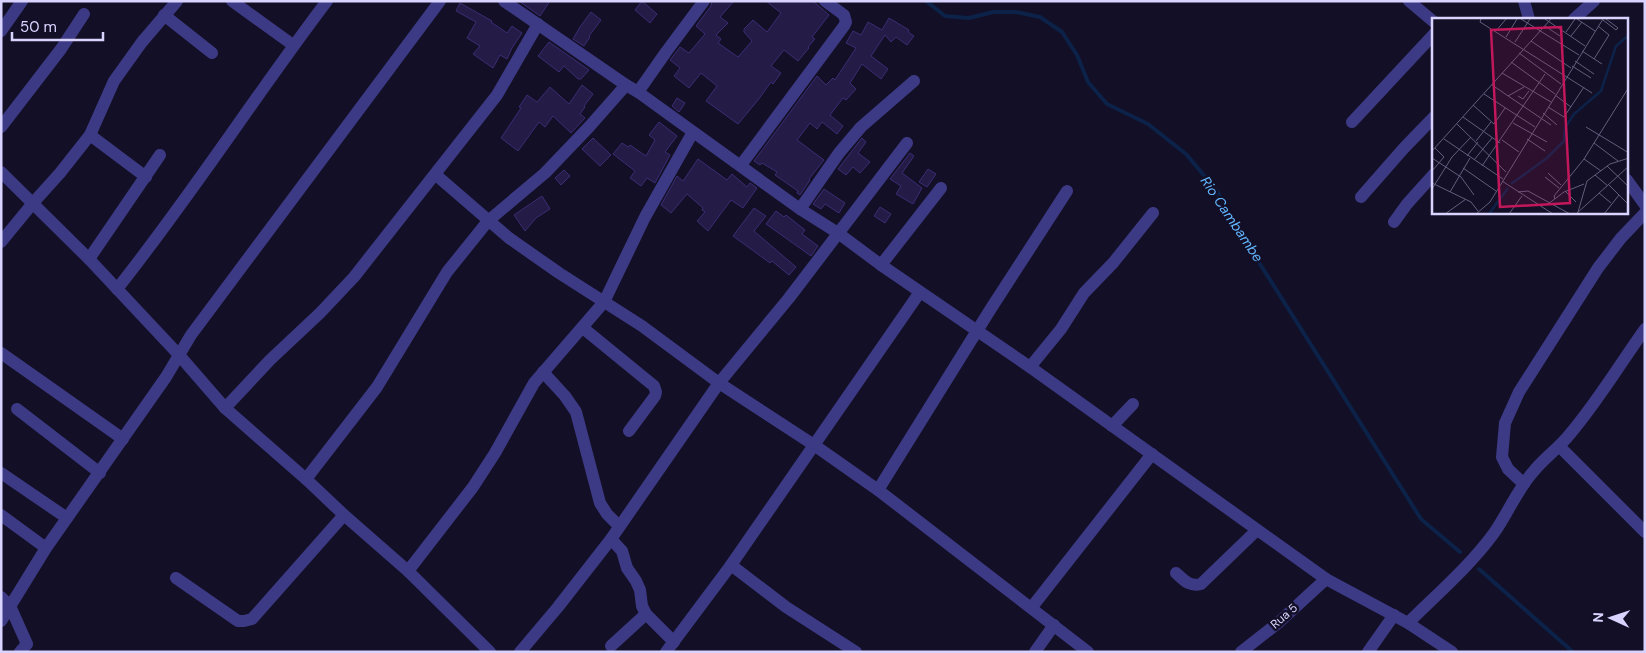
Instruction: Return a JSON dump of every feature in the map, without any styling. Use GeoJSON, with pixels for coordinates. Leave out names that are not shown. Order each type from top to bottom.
{"type":"FeatureCollection","features":[{"type":"Feature","properties":{"kind":"street"},"geometry":{"type":"LineString","coordinates":[[1,31],[6,13],[22,1]]}},
{"type":"Feature","properties":{"kind":"street"},"geometry":{"type":"LineString","coordinates":[[2,240],[90,135],[114,81],[142,42],[177,1]]}},
{"type":"Feature","properties":{"kind":"street"},"geometry":{"type":"LineString","coordinates":[[232,1],[293,45]]}},
{"type":"Feature","properties":{"kind":"street"},"geometry":{"type":"LineString","coordinates":[[117,289],[180,205],[326,1]]}},
{"type":"Feature","properties":{"kind":"street"},"geometry":{"type":"LineString","coordinates":[[1,621],[6,602],[100,473],[166,377],[191,335],[440,1]]}},
{"type":"Feature","properties":{"kind":"street"},"geometry":{"type":"LineString","coordinates":[[504,1],[638,92],[800,209],[838,232],[881,265],[1030,367],[1326,579],[1408,623],[1452,652]]}},
{"type":"Feature","properties":{"kind":"street"},"geometry":{"type":"LineString","coordinates":[[638,92],[704,1]]}},
{"type":"Feature","properties":{"kind":"street"},"geometry":{"type":"LineString","coordinates":[[741,165],[844,26],[846,22],[844,15],[825,1]]}},
{"type":"Feature","properties":{"kind":"street"},"geometry":{"type":"LineString","coordinates":[[1409,1],[1432,20]]}},
{"type":"Feature","properties":{"kind":"street"},"geometry":{"type":"LineString","coordinates":[[1524,1],[1529,18]]}},
{"type":"Feature","properties":{"kind":"street"},"geometry":{"type":"LineString","coordinates":[[1575,18],[1594,1]]}},
{"type":"Feature","properties":{"kind":"street"},"geometry":{"type":"LineString","coordinates":[[1,127],[46,69],[84,14]]}},
{"type":"Feature","properties":{"kind":"street"},"geometry":{"type":"LineString","coordinates":[[164,15],[212,53]]}},
{"type":"Feature","properties":{"kind":"street"},"geometry":{"type":"LineString","coordinates":[[225,408],[270,360],[320,313],[354,277],[497,95],[538,24]]}},
{"type":"Feature","properties":{"kind":"street"},"geometry":{"type":"LineString","coordinates":[[1352,122],[1432,36]]}},
{"type":"Feature","properties":{"kind":"street"},"geometry":{"type":"LineString","coordinates":[[800,209],[839,153],[861,127],[914,81]]}},
{"type":"Feature","properties":{"kind":"street"},"geometry":{"type":"LineString","coordinates":[[306,479],[377,388],[447,272],[488,222],[545,173],[626,85]]}},
{"type":"Feature","properties":{"kind":"street"},"geometry":{"type":"LineString","coordinates":[[1361,197],[1432,119]]}},
{"type":"Feature","properties":{"kind":"street"},"geometry":{"type":"LineString","coordinates":[[408,571],[473,487],[495,453],[534,383],[604,302],[645,217],[693,132]]}},
{"type":"Feature","properties":{"kind":"street"},"geometry":{"type":"LineString","coordinates":[[90,135],[146,177]]}},
{"type":"Feature","properties":{"kind":"street"},"geometry":{"type":"LineString","coordinates":[[520,652],[558,607],[611,538],[719,383],[783,305],[907,143]]}},
{"type":"Feature","properties":{"kind":"street"},"geometry":{"type":"LineString","coordinates":[[89,259],[160,155]]}},
{"type":"Feature","properties":{"kind":"street"},"geometry":{"type":"LineString","coordinates":[[1,172],[89,259],[179,355],[225,408],[408,571],[490,652]]}},
{"type":"Feature","properties":{"kind":"street"},"geometry":{"type":"LineString","coordinates":[[436,174],[488,222],[529,253],[642,326],[719,383],[814,445],[878,490],[1088,652]]}},
{"type":"Feature","properties":{"kind":"street"},"geometry":{"type":"LineString","coordinates":[[1394,222],[1432,176]]}},
{"type":"Feature","properties":{"kind":"street"},"geometry":{"type":"LineString","coordinates":[[1628,181],[1645,205]]}},
{"type":"Feature","properties":{"kind":"street"},"geometry":{"type":"LineString","coordinates":[[881,265],[941,188]]}},
{"type":"Feature","properties":{"kind":"street"},"geometry":{"type":"LineString","coordinates":[[878,490],[1067,191]]}},
{"type":"Feature","properties":{"kind":"street"},"geometry":{"type":"LineString","coordinates":[[1030,367],[1061,329],[1084,293],[1113,263],[1153,212]]}},
{"type":"Feature","properties":{"kind":"street"},"geometry":{"type":"LineString","coordinates":[[1524,484],[1508,468],[1502,456],[1505,423],[1519,392],[1598,268],[1621,238],[1645,212]]}},
{"type":"Feature","properties":{"kind":"street"},"geometry":{"type":"LineString","coordinates":[[611,538],[622,551],[627,568],[636,581],[640,590],[642,606],[646,614],[670,647],[731,565],[920,292]]}},
{"type":"Feature","properties":{"kind":"street"},"geometry":{"type":"LineString","coordinates":[[582,328],[654,386],[656,396],[629,431]]}},
{"type":"Feature","properties":{"kind":"street"},"geometry":{"type":"LineString","coordinates":[[1408,623],[1485,545],[1533,471],[1587,413],[1645,329]]}},
{"type":"Feature","properties":{"kind":"street"},"geometry":{"type":"LineString","coordinates":[[1,353],[123,438]]}},
{"type":"Feature","properties":{"kind":"street"},"geometry":{"type":"LineString","coordinates":[[543,372],[576,412],[600,503],[619,526]]}},
{"type":"Feature","properties":{"kind":"street"},"geometry":{"type":"LineString","coordinates":[[1112,426],[1133,404]]}},
{"type":"Feature","properties":{"kind":"street"},"geometry":{"type":"LineString","coordinates":[[17,409],[100,473]]}},
{"type":"Feature","properties":{"kind":"street"},"geometry":{"type":"LineString","coordinates":[[1558,446],[1645,532]]}},
{"type":"Feature","properties":{"kind":"street"},"geometry":{"type":"LineString","coordinates":[[1032,607],[1152,454]]}},
{"type":"Feature","properties":{"kind":"street"},"geometry":{"type":"LineString","coordinates":[[1,473],[67,518]]}},
{"type":"Feature","properties":{"kind":"street"},"geometry":{"type":"LineString","coordinates":[[176,578],[238,621],[252,618],[344,515]]}},
{"type":"Feature","properties":{"kind":"street"},"geometry":{"type":"LineString","coordinates":[[1,516],[46,548]]}},
{"type":"Feature","properties":{"kind":"street"},"geometry":{"type":"LineString","coordinates":[[1176,573],[1188,584],[1194,586],[1201,584],[1257,530]]}},
{"type":"Feature","properties":{"kind":"street"},"geometry":{"type":"LineString","coordinates":[[731,565],[786,607],[856,652]]}},
{"type":"Feature","properties":{"kind":"street","name":"Rua 5"},"geometry":{"type":"LineString","coordinates":[[1241,652],[1278,623],[1326,579]]}},
{"type":"Feature","properties":{"kind":"street"},"geometry":{"type":"LineString","coordinates":[[6,602],[27,649]]}},
{"type":"Feature","properties":{"kind":"street"},"geometry":{"type":"LineString","coordinates":[[611,646],[646,614]]}},
{"type":"Feature","properties":{"kind":"street"},"geometry":{"type":"LineString","coordinates":[[1368,652],[1394,615]]}},
{"type":"Feature","properties":{"kind":"street"},"geometry":{"type":"LineString","coordinates":[[1035,652],[1054,625]]}},
{"type":"Feature","properties":{"kind":"building"},"geometry":{"type":"Polygon","coordinates":[[[519,1],[550,1],[540,16],[519,1]]]}},
{"type":"Feature","properties":{"kind":"building"},"geometry":{"type":"Polygon","coordinates":[[[642,1],[657,14],[650,23],[635,10],[642,1]]]}},
{"type":"Feature","properties":{"kind":"building"},"geometry":{"type":"Polygon","coordinates":[[[712,1],[734,1],[720,17],[728,23],[716,35],[721,39],[718,43],[738,57],[752,41],[744,32],[744,29],[753,20],[767,32],[781,13],[766,1],[813,1],[829,15],[812,37],[815,39],[809,48],[798,61],[784,50],[771,66],[781,73],[773,84],[771,82],[738,124],[706,101],[717,86],[701,73],[689,88],[674,76],[680,68],[670,60],[680,47],[689,53],[705,34],[696,26],[711,6],[712,1]]]}},
{"type":"Feature","properties":{"kind":"building"},"geometry":{"type":"Polygon","coordinates":[[[460,3],[492,21],[507,33],[512,26],[522,33],[507,59],[500,55],[493,68],[473,54],[480,46],[467,38],[476,22],[456,11],[460,3]]]}},
{"type":"Feature","properties":{"kind":"building"},"geometry":{"type":"Polygon","coordinates":[[[591,12],[601,20],[584,46],[573,39],[591,12]]]}},
{"type":"Feature","properties":{"kind":"building"},"geometry":{"type":"Polygon","coordinates":[[[889,18],[909,30],[908,32],[914,36],[907,45],[896,37],[891,42],[885,35],[871,56],[888,69],[881,79],[862,64],[850,83],[856,89],[846,100],[843,98],[830,115],[843,126],[837,134],[822,122],[817,129],[810,123],[797,140],[824,160],[809,179],[800,195],[797,193],[798,191],[775,175],[777,172],[762,163],[760,165],[754,161],[817,76],[826,85],[833,78],[835,80],[856,48],[846,43],[853,31],[861,35],[868,22],[882,30],[889,18]]]}},
{"type":"Feature","properties":{"kind":"building"},"geometry":{"type":"Polygon","coordinates":[[[549,42],[589,70],[581,79],[578,79],[564,66],[559,72],[538,56],[549,42]]]}},
{"type":"Feature","properties":{"kind":"building"},"geometry":{"type":"Polygon","coordinates":[[[582,85],[593,94],[580,114],[585,118],[571,133],[553,116],[545,127],[539,122],[518,151],[501,138],[521,108],[519,107],[527,95],[537,102],[550,87],[569,104],[582,85]]]}},
{"type":"Feature","properties":{"kind":"building"},"geometry":{"type":"Polygon","coordinates":[[[677,98],[685,103],[679,112],[672,106],[677,98]]]}},
{"type":"Feature","properties":{"kind":"building"},"geometry":{"type":"Polygon","coordinates":[[[659,122],[677,136],[665,152],[670,155],[655,183],[647,178],[641,186],[630,178],[635,171],[613,154],[622,143],[628,147],[630,145],[646,156],[655,140],[649,135],[659,122]]]}},
{"type":"Feature","properties":{"kind":"building"},"geometry":{"type":"Polygon","coordinates":[[[593,138],[611,155],[600,166],[582,149],[593,138]]]}},
{"type":"Feature","properties":{"kind":"building"},"geometry":{"type":"Polygon","coordinates":[[[862,138],[866,142],[858,153],[870,162],[860,173],[853,167],[846,175],[838,169],[862,138]]]}},
{"type":"Feature","properties":{"kind":"building"},"geometry":{"type":"Polygon","coordinates":[[[910,153],[914,156],[902,173],[922,188],[913,204],[896,194],[901,186],[890,179],[910,153]]]}},
{"type":"Feature","properties":{"kind":"building"},"geometry":{"type":"Polygon","coordinates":[[[698,159],[727,180],[732,174],[747,187],[750,183],[757,188],[743,208],[731,200],[708,231],[697,221],[705,212],[702,210],[703,208],[687,194],[671,213],[661,205],[677,176],[683,181],[698,159]]]}},
{"type":"Feature","properties":{"kind":"building"},"geometry":{"type":"Polygon","coordinates":[[[928,169],[936,174],[927,187],[919,182],[928,169]]]}},
{"type":"Feature","properties":{"kind":"building"},"geometry":{"type":"Polygon","coordinates":[[[564,170],[570,176],[561,185],[555,178],[564,170]]]}},
{"type":"Feature","properties":{"kind":"building"},"geometry":{"type":"Polygon","coordinates":[[[824,189],[845,203],[839,213],[825,204],[821,209],[813,204],[824,189]]]}},
{"type":"Feature","properties":{"kind":"building"},"geometry":{"type":"Polygon","coordinates":[[[542,196],[550,209],[536,218],[525,231],[514,215],[542,196]]]}},
{"type":"Feature","properties":{"kind":"building"},"geometry":{"type":"Polygon","coordinates":[[[880,207],[891,214],[885,223],[874,216],[880,207]]]}},
{"type":"Feature","properties":{"kind":"building"},"geometry":{"type":"Polygon","coordinates":[[[754,208],[766,216],[754,231],[796,267],[789,275],[772,261],[770,263],[733,236],[754,208]]]}},
{"type":"Feature","properties":{"kind":"building"},"geometry":{"type":"Polygon","coordinates":[[[776,211],[784,217],[786,215],[805,230],[802,234],[818,246],[811,256],[766,224],[776,211]]]}},
{"type":"Feature","properties":{"kind":"waterway","name":"Rio Cambambe"},"geometry":{"type":"LineString","coordinates":[[926,1],[945,16],[969,18],[993,12],[1016,12],[1040,17],[1062,32],[1077,55],[1088,82],[1107,104],[1148,124],[1186,154],[1217,191],[1243,237],[1421,519],[1460,552]]}},
{"type":"Feature","properties":{"kind":"waterway","name":"Rio Cambambe"},"geometry":{"type":"LineString","coordinates":[[1479,569],[1573,652]]}}]}
